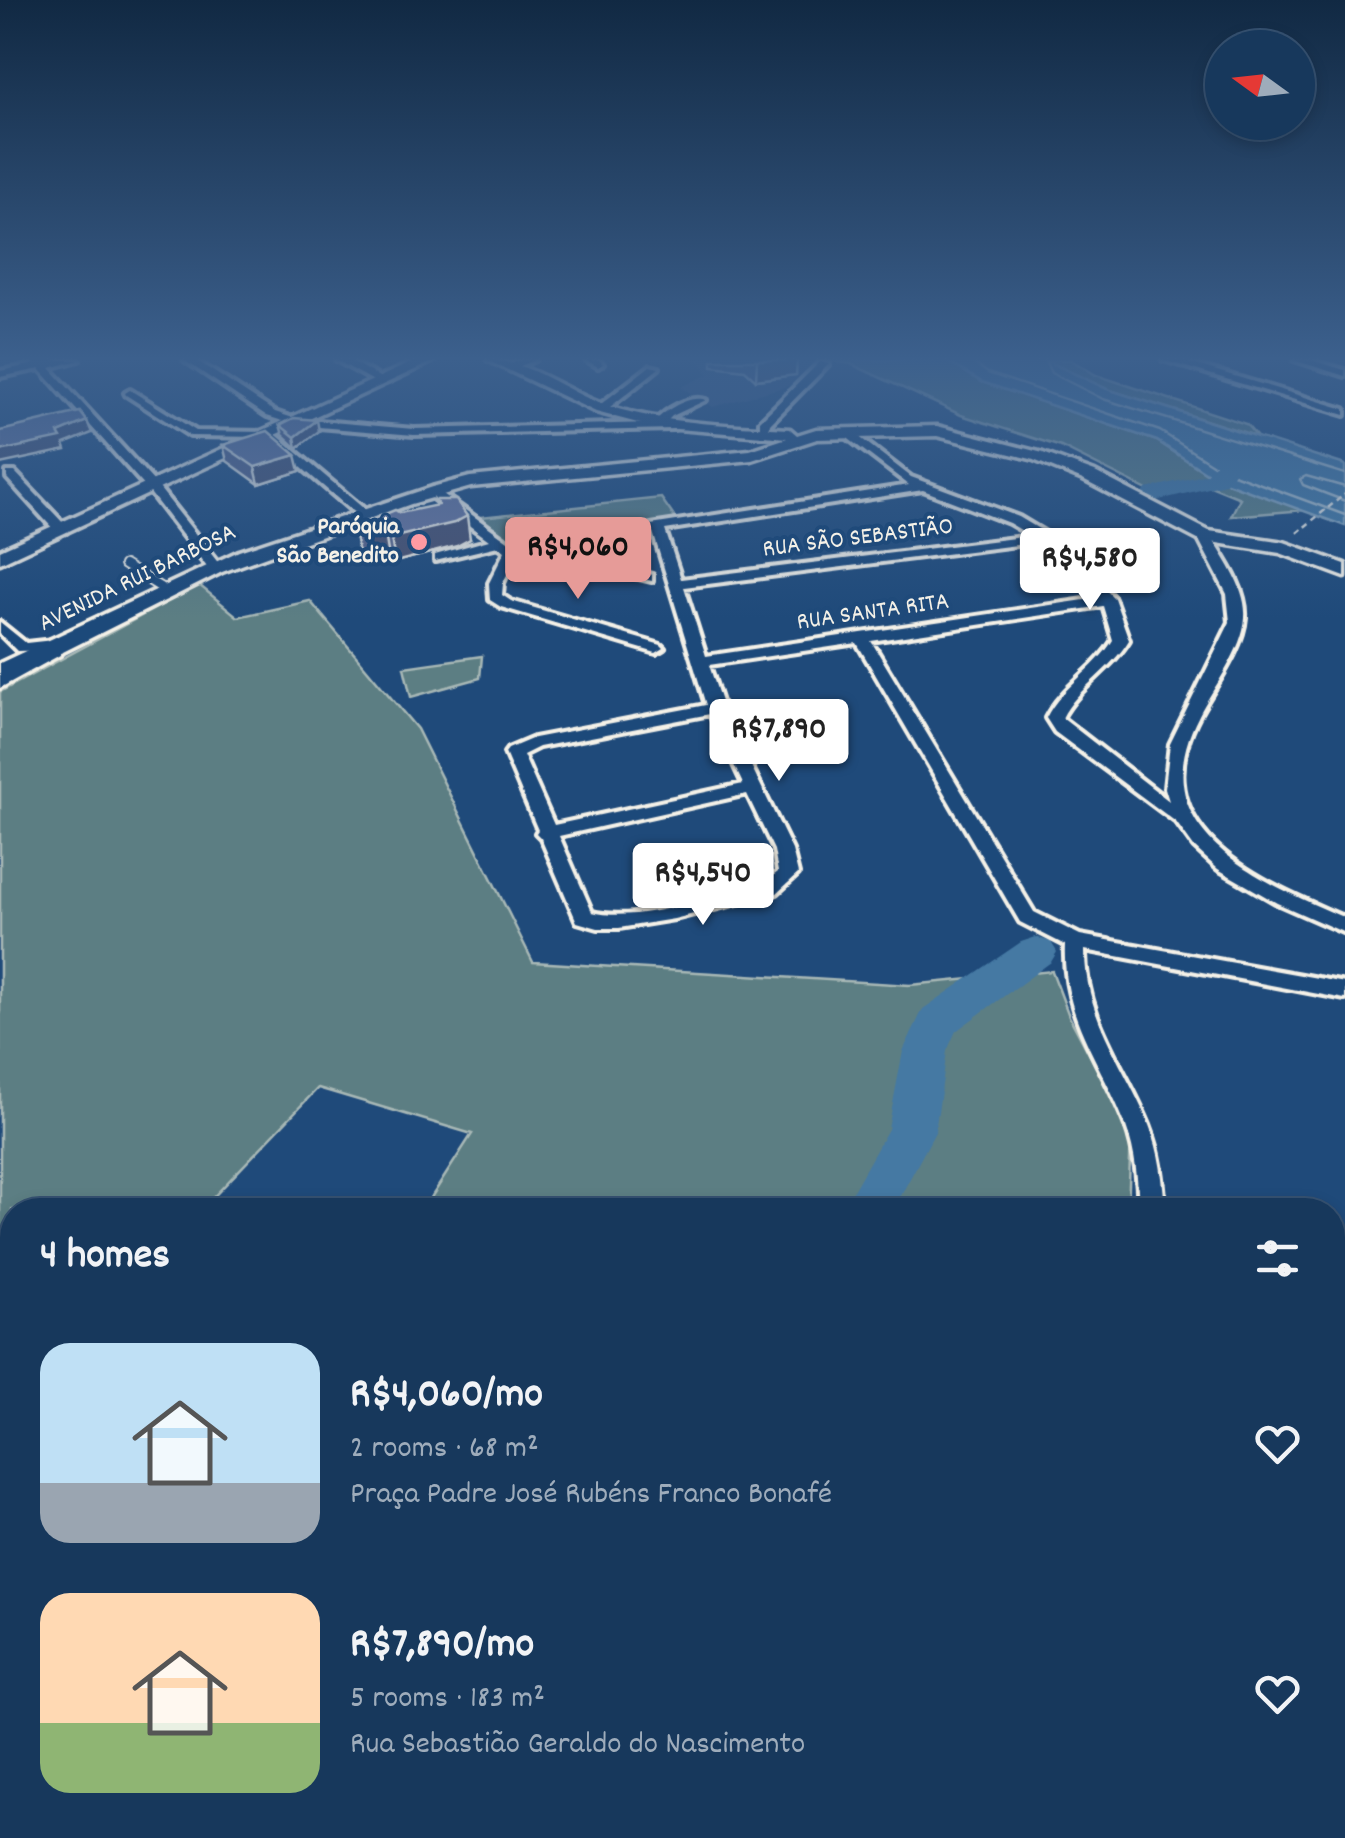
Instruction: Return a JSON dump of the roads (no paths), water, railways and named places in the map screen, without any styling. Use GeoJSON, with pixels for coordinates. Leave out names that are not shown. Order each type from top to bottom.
{"type":"FeatureCollection","features":[{"type":"Feature","properties":{"kind":"main road"},"geometry":{"type":"LineString","coordinates":[[0,557],[243,446]]}},
{"type":"Feature","properties":{"kind":"main road"},"geometry":{"type":"LineString","coordinates":[[690,462],[712,446]]}},
{"type":"Feature","properties":{"kind":"main road","name":"AVENIDA RUI BARBOSA"},"geometry":{"type":"LineString","coordinates":[[0,671],[53,652],[215,568],[432,492],[470,482],[752,455],[780,446]]}},
{"type":"Feature","properties":{"kind":"main road","name":"AVENIDA RUI BARBOSA"},"geometry":{"type":"LineString","coordinates":[[996,446],[1089,476],[1204,536],[1284,548],[1345,571]]}},
{"type":"Feature","properties":{"kind":"street"},"geometry":{"type":"LineString","coordinates":[[114,446],[215,568]]}},
{"type":"Feature","properties":{"kind":"street"},"geometry":{"type":"LineString","coordinates":[[283,446],[363,514]]}},
{"type":"Feature","properties":{"kind":"street"},"geometry":{"type":"LineString","coordinates":[[866,446],[920,487],[1014,520],[1044,538],[1109,601],[1121,640],[1112,658],[1059,706],[1054,718],[1061,728],[1178,816],[1194,837],[1250,880],[1345,926]]}},
{"type":"Feature","properties":{"kind":"street"},"geometry":{"type":"LineString","coordinates":[[11,475],[61,529]]}},
{"type":"Feature","properties":{"kind":"street"},"geometry":{"type":"LineString","coordinates":[[440,558],[920,487]]}},
{"type":"Feature","properties":{"kind":"street"},"geometry":{"type":"LineString","coordinates":[[432,492],[512,546],[647,578]]}},
{"type":"Feature","properties":{"kind":"street"},"geometry":{"type":"LineString","coordinates":[[436,514],[454,509]]}},
{"type":"Feature","properties":{"kind":"street"},"geometry":{"type":"LineString","coordinates":[[658,528],[715,708],[788,864],[781,882],[618,921],[592,922],[584,916],[545,833],[514,758],[516,749],[715,708]]}},
{"type":"Feature","properties":{"kind":"street"},"geometry":{"type":"LineString","coordinates":[[1178,816],[1173,776],[1176,748],[1238,620],[1232,594],[1204,536]]}},
{"type":"Feature","properties":{"kind":"street","name":"RUA SÃO SEBASTIÃO"},"geometry":{"type":"LineString","coordinates":[[677,584],[1044,538]]}},
{"type":"Feature","properties":{"kind":"street"},"geometry":{"type":"LineString","coordinates":[[512,546],[496,583],[495,597],[506,604],[656,648]]}},
{"type":"Feature","properties":{"kind":"street","name":"RUA SANTA RITA"},"geometry":{"type":"LineString","coordinates":[[703,661],[1109,601]]}},
{"type":"Feature","properties":{"kind":"street"},"geometry":{"type":"LineString","coordinates":[[0,626],[27,650],[80,639]]}},
{"type":"Feature","properties":{"kind":"street"},"geometry":{"type":"LineString","coordinates":[[861,638],[1027,917],[1075,941],[1345,991]]}},
{"type":"Feature","properties":{"kind":"street"},"geometry":{"type":"LineString","coordinates":[[0,682],[53,652]]}},
{"type":"Feature","properties":{"kind":"street"},"geometry":{"type":"LineString","coordinates":[[545,833],[754,787]]}},
{"type":"Feature","properties":{"kind":"street"},"geometry":{"type":"LineString","coordinates":[[1075,941],[1075,996],[1138,1129],[1151,1198]]}},
{"type":"Feature","properties":{"kind":"lane"},"geometry":{"type":"LineString","coordinates":[[124,564],[168,592]]}},
{"type":"Feature","properties":{"kind":"water"},"geometry":{"type":"Polygon","coordinates":[[[1164,446],[1285,446],[1345,465],[1345,526],[1216,479],[1164,446]]]}},
{"type":"Feature","properties":{"kind":"waterway"},"geometry":{"type":"LineString","coordinates":[[1155,494],[1216,479],[1236,455]]}},
{"type":"Feature","properties":{"kind":"waterway"},"geometry":{"type":"LineString","coordinates":[[874,1198],[911,1132],[925,1051],[938,1021],[1036,952]]}},
{"type":"Feature","properties":{"kind":"place","name":"Paróquia São Benedito"},"geometry":{"type":"Point","coordinates":[419,542]}}]}
